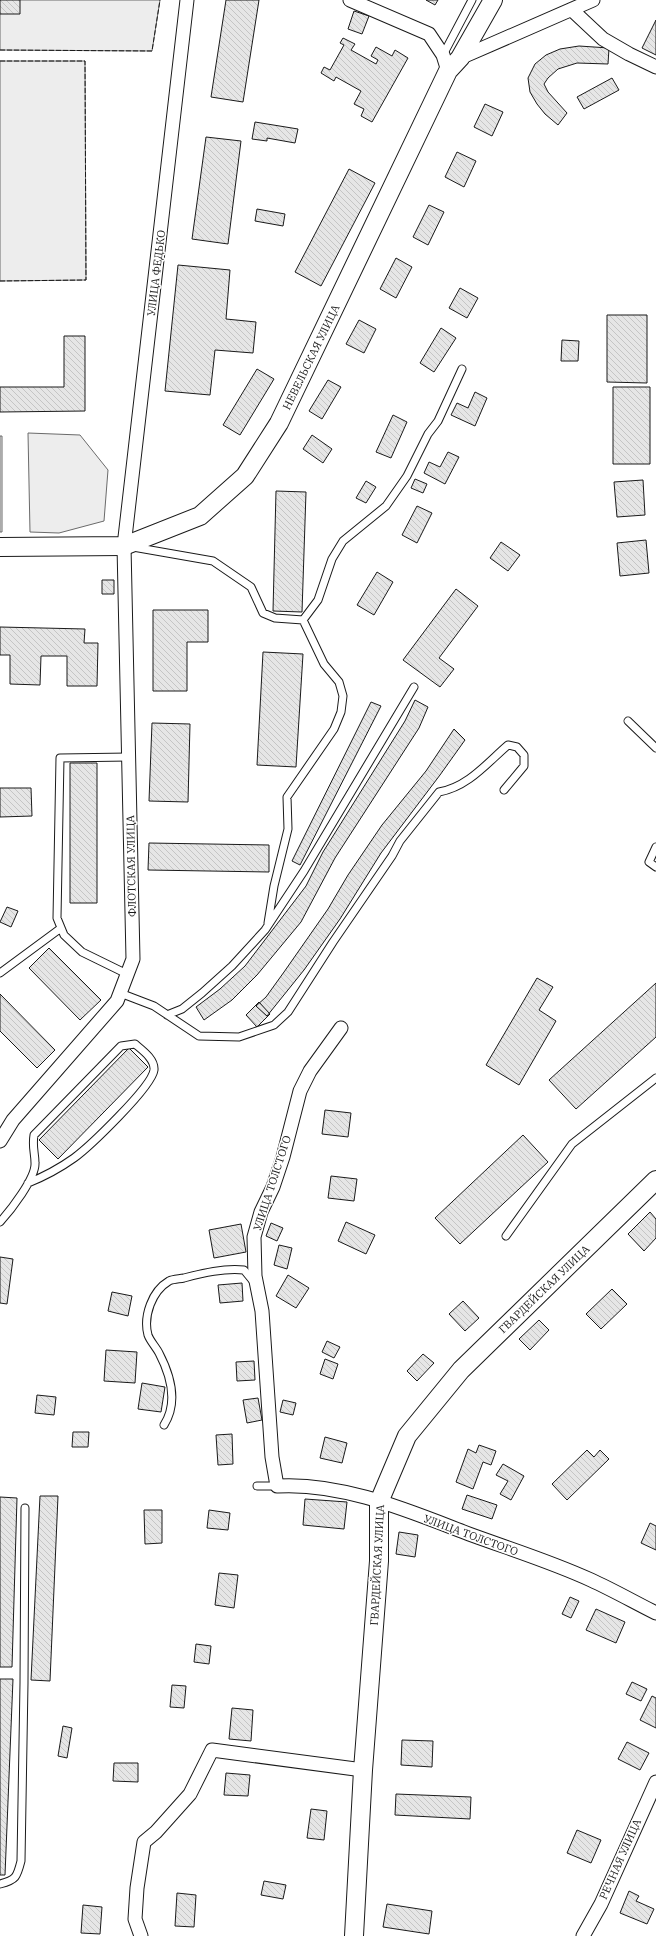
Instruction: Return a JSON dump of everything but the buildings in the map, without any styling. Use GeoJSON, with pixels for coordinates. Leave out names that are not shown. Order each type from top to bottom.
{"type":"FeatureCollection","features":[{"type":"Feature","properties":{"kind":"main road","name":"НЕВЕЛЬСКАЯ УЛИЦА"},"geometry":{"type":"LineString","coordinates":[[0,547],[124,546],[200,516],[245,476],[279,423],[450,61],[493,0]]}},
{"type":"Feature","properties":{"kind":"main road","name":"ГВАРДЕЙСКАЯ УЛИЦА"},"geometry":{"type":"LineString","coordinates":[[354,1936],[363,1770],[379,1561],[379,1502],[407,1436],[461,1370],[656,1180]]}},
{"type":"Feature","properties":{"kind":"street","name":"УЛИЦА ФЕДЬКО"},"geometry":{"type":"LineString","coordinates":[[124,546],[187,0]]}},
{"type":"Feature","properties":{"kind":"street"},"geometry":{"type":"LineString","coordinates":[[350,0],[429,34],[450,61],[593,0]]}},
{"type":"Feature","properties":{"kind":"street"},"geometry":{"type":"LineString","coordinates":[[572,10],[603,39],[656,67]]}},
{"type":"Feature","properties":{"kind":"street","name":"ФЛОТСКАЯ УЛИЦА"},"geometry":{"type":"LineString","coordinates":[[0,1141],[13,1120],[117,1001],[133,959],[124,546]]}},
{"type":"Feature","properties":{"kind":"street","name":"УЛИЦА ТОЛСТОГО"},"geometry":{"type":"LineString","coordinates":[[341,1028],[310,1071],[300,1091],[273,1187],[261,1212],[254,1237],[254,1276],[262,1311],[272,1457],[276,1470],[277,1486],[300,1484],[332,1490],[379,1502],[590,1579],[656,1613]]}},
{"type":"Feature","properties":{"kind":"street"},"geometry":{"type":"LineString","coordinates":[[141,1936],[135,1919],[137,1888],[144,1842],[156,1832],[190,1794],[212,1750],[267,1756],[363,1770]]}},
{"type":"Feature","properties":{"kind":"street","name":"РЕЧНАЯ УЛИЦА"},"geometry":{"type":"LineString","coordinates":[[583,1936],[600,1904],[656,1782]]}},
{"type":"Feature","properties":{"kind":"lane"},"geometry":{"type":"LineString","coordinates":[[450,61],[472,0]]}},
{"type":"Feature","properties":{"kind":"lane"},"geometry":{"type":"LineString","coordinates":[[303,620],[318,600],[332,559],[343,541],[386,506],[407,476],[428,434],[438,421],[462,369]]}},
{"type":"Feature","properties":{"kind":"lane"},"geometry":{"type":"LineString","coordinates":[[124,546],[213,561],[251,587],[263,613],[275,618],[303,620]]}},
{"type":"Feature","properties":{"kind":"lane"},"geometry":{"type":"LineString","coordinates":[[267,926],[274,886],[288,829],[287,797],[334,729],[341,712],[343,696],[339,682],[324,664],[303,620]]}},
{"type":"Feature","properties":{"kind":"lane"},"geometry":{"type":"LineString","coordinates":[[167,1015],[182,1009],[202,993],[232,966],[267,926],[304,871],[414,687]]}},
{"type":"Feature","properties":{"kind":"lane"},"geometry":{"type":"LineString","coordinates":[[628,720],[656,748]]}},
{"type":"Feature","properties":{"kind":"lane"},"geometry":{"type":"LineString","coordinates":[[120,993],[154,1006],[199,1036],[239,1037],[274,1024],[288,1012],[329,948],[392,856],[400,841],[439,792],[449,790],[462,783],[508,746],[518,747],[524,755],[524,766],[504,790]]}},
{"type":"Feature","properties":{"kind":"lane"},"geometry":{"type":"LineString","coordinates":[[127,974],[82,952],[64,935],[57,918],[60,758],[129,757]]}},
{"type":"Feature","properties":{"kind":"lane"},"geometry":{"type":"LineString","coordinates":[[656,847],[649,862],[656,867]]}},
{"type":"Feature","properties":{"kind":"lane"},"geometry":{"type":"LineString","coordinates":[[0,973],[61,928]]}},
{"type":"Feature","properties":{"kind":"lane"},"geometry":{"type":"LineString","coordinates":[[0,1222],[12,1208],[28,1183],[36,1165],[32,1146],[34,1135],[122,1046],[134,1044],[145,1052],[152,1061],[154,1070],[149,1082],[98,1137],[73,1159],[28,1183]]}},
{"type":"Feature","properties":{"kind":"lane"},"geometry":{"type":"LineString","coordinates":[[506,1236],[572,1144],[656,1078]]}},
{"type":"Feature","properties":{"kind":"lane"},"geometry":{"type":"LineString","coordinates":[[164,1425],[170,1416],[171,1383],[159,1353],[148,1336],[146,1320],[152,1299],[169,1282],[204,1273],[233,1269],[244,1270],[251,1277],[258,1292]]}},
{"type":"Feature","properties":{"kind":"lane"},"geometry":{"type":"LineString","coordinates":[[257,1486],[277,1486]]}},
{"type":"Feature","properties":{"kind":"lane"},"geometry":{"type":"LineString","coordinates":[[0,1884],[11,1881],[18,1875],[21,1861],[25,1508]]}},
{"type":"Feature","properties":{"kind":"shaded area"},"geometry":{"type":"Polygon","coordinates":[[[0,0],[160,0],[152,51],[0,50],[0,0]]]}},
{"type":"Feature","properties":{"kind":"shaded area"},"geometry":{"type":"Polygon","coordinates":[[[0,61],[85,61],[86,280],[0,281],[0,61]]]}},
{"type":"Feature","properties":{"kind":"shaded area"},"geometry":{"type":"Polygon","coordinates":[[[28,433],[80,435],[108,470],[104,521],[59,533],[30,532],[28,433]]]}},
{"type":"Feature","properties":{"kind":"shaded area"},"geometry":{"type":"Polygon","coordinates":[[[0,436],[2,436],[2,532],[0,532],[0,436]]]}},
{"type":"Feature","properties":{"kind":"fence"},"geometry":{"type":"LineString","coordinates":[[0,50],[152,51],[160,0]]}},
{"type":"Feature","properties":{"kind":"fence"},"geometry":{"type":"LineString","coordinates":[[0,61],[85,61],[86,280],[0,281]]}}]}
